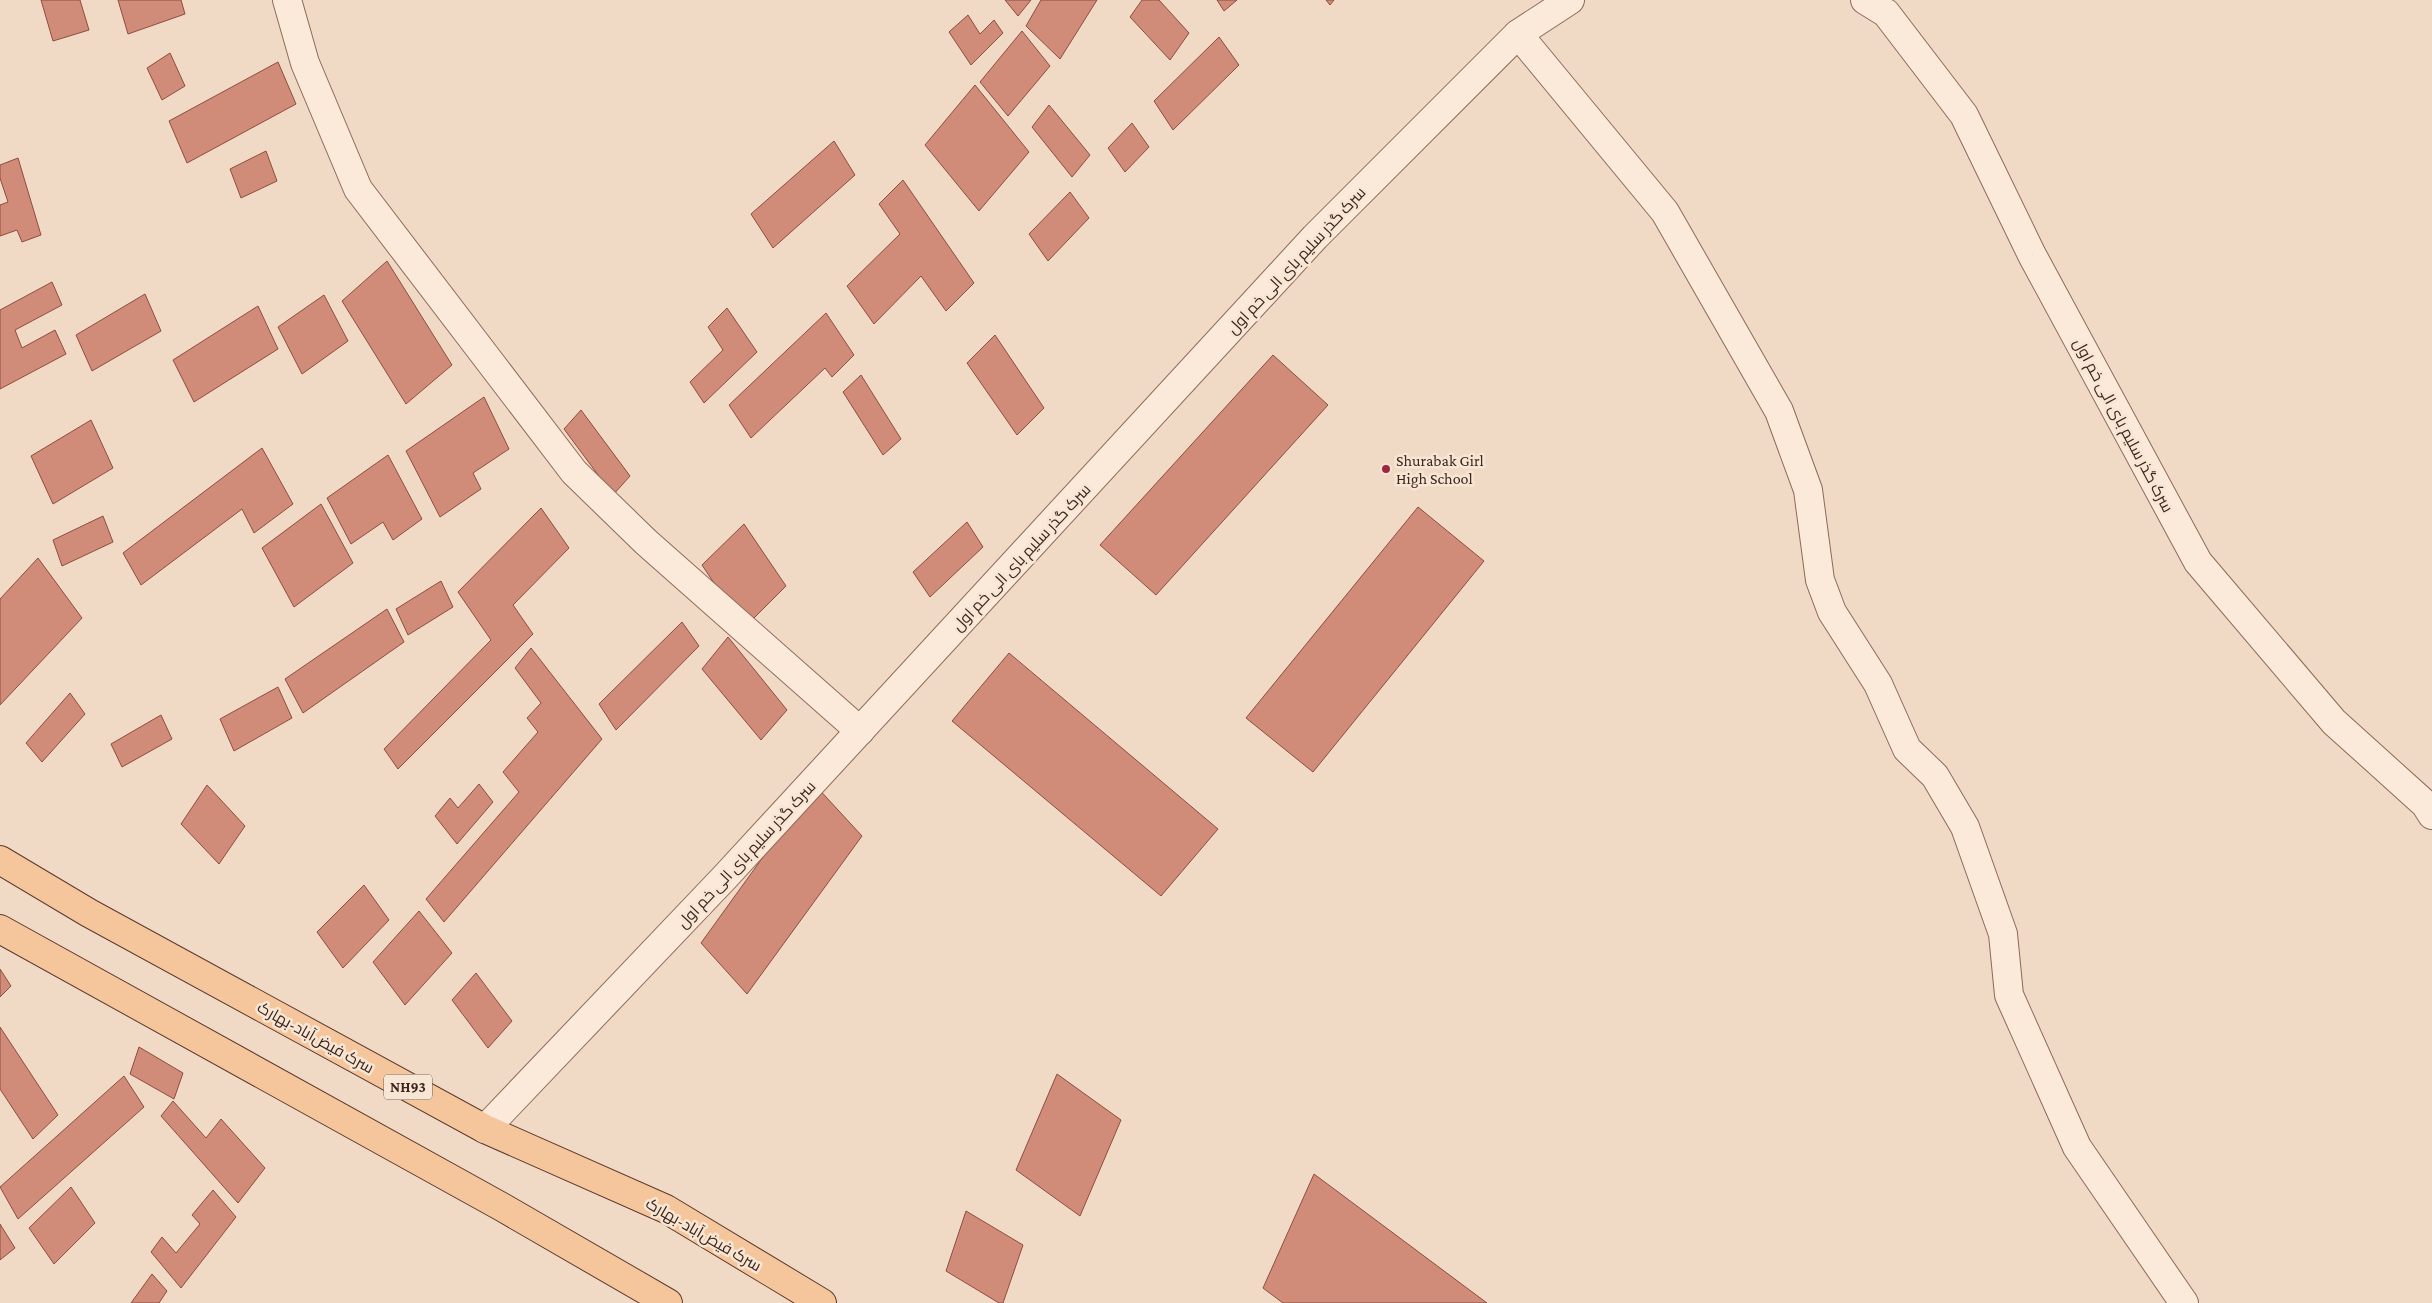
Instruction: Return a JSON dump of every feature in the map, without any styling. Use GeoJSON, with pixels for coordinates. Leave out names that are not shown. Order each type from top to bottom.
{"type":"FeatureCollection","features":[{"type":"Feature","properties":{"kind":"main road","name":"سرک فیض‌آباد-بهارک"},"geometry":{"type":"LineString","coordinates":[[0,860],[89,913],[485,1129],[666,1209],[822,1303]]}},
{"type":"Feature","properties":{"kind":"main road"},"geometry":{"type":"LineString","coordinates":[[0,928],[502,1207],[668,1303]]}},
{"type":"Feature","properties":{"kind":"street"},"geometry":{"type":"LineString","coordinates":[[287,0],[305,63],[358,189],[574,472],[646,542],[860,731]]}},
{"type":"Feature","properties":{"kind":"street","name":"سرک گذر سلیم بای الی خم اول"},"geometry":{"type":"LineString","coordinates":[[485,1129],[725,877],[1315,237],[1518,34],[1570,0]]}},
{"type":"Feature","properties":{"kind":"street","name":"سرک گذر سلیم بای الی خم اول"},"geometry":{"type":"LineString","coordinates":[[1865,0],[1886,13],[1964,114],[2032,255],[2198,562],[2334,722],[2425,804],[2432,815]]}},
{"type":"Feature","properties":{"kind":"street"},"geometry":{"type":"LineString","coordinates":[[1518,34],[1665,212],[1779,411],[1808,490],[1820,580],[1832,612],[1878,684],[1907,749],[1935,776],[1965,827],[2003,934],[2009,995],[2077,1148],[2184,1303]]}},
{"type":"Feature","properties":{"kind":"building"},"geometry":{"type":"Polygon","coordinates":[[[41,0],[80,0],[89,30],[53,41],[41,0]]]}},
{"type":"Feature","properties":{"kind":"building"},"geometry":{"type":"Polygon","coordinates":[[[118,0],[181,0],[185,14],[128,34],[118,0]]]}},
{"type":"Feature","properties":{"kind":"building"},"geometry":{"type":"Polygon","coordinates":[[[1005,0],[1031,0],[1018,16],[1005,0]]]}},
{"type":"Feature","properties":{"kind":"building"},"geometry":{"type":"Polygon","coordinates":[[[1041,0],[1097,0],[1060,59],[1026,26],[1041,0]]]}},
{"type":"Feature","properties":{"kind":"building"},"geometry":{"type":"Polygon","coordinates":[[[1142,0],[1159,0],[1189,33],[1170,60],[1130,17],[1142,0]]]}},
{"type":"Feature","properties":{"kind":"building"},"geometry":{"type":"Polygon","coordinates":[[[1217,0],[1237,0],[1224,11],[1217,0]]]}},
{"type":"Feature","properties":{"kind":"building"},"geometry":{"type":"Polygon","coordinates":[[[1326,0],[1334,0],[1330,5],[1326,0]]]}},
{"type":"Feature","properties":{"kind":"building"},"geometry":{"type":"Polygon","coordinates":[[[968,15],[980,34],[994,20],[1003,33],[971,65],[949,32],[968,15]]]}},
{"type":"Feature","properties":{"kind":"building"},"geometry":{"type":"Polygon","coordinates":[[[1022,31],[1050,66],[1008,116],[980,82],[1022,31]]]}},
{"type":"Feature","properties":{"kind":"building"},"geometry":{"type":"Polygon","coordinates":[[[1219,37],[1239,65],[1173,130],[1154,101],[1219,37]]]}},
{"type":"Feature","properties":{"kind":"building"},"geometry":{"type":"Polygon","coordinates":[[[170,53],[185,86],[162,100],[147,68],[170,53]]]}},
{"type":"Feature","properties":{"kind":"building"},"geometry":{"type":"Polygon","coordinates":[[[278,62],[296,104],[187,163],[169,121],[278,62]]]}},
{"type":"Feature","properties":{"kind":"building"},"geometry":{"type":"Polygon","coordinates":[[[975,85],[1029,152],[979,211],[925,145],[975,85]]]}},
{"type":"Feature","properties":{"kind":"building"},"geometry":{"type":"Polygon","coordinates":[[[1049,105],[1090,155],[1072,177],[1032,127],[1049,105]]]}},
{"type":"Feature","properties":{"kind":"building"},"geometry":{"type":"Polygon","coordinates":[[[1132,123],[1149,147],[1125,172],[1108,148],[1132,123]]]}},
{"type":"Feature","properties":{"kind":"building"},"geometry":{"type":"Polygon","coordinates":[[[834,141],[855,175],[773,248],[751,214],[834,141]]]}},
{"type":"Feature","properties":{"kind":"building"},"geometry":{"type":"Polygon","coordinates":[[[266,151],[277,181],[241,198],[230,169],[266,151]]]}},
{"type":"Feature","properties":{"kind":"building"},"geometry":{"type":"Polygon","coordinates":[[[18,158],[41,235],[22,242],[17,230],[0,236],[0,205],[8,202],[0,178],[0,165],[18,158]]]}},
{"type":"Feature","properties":{"kind":"building"},"geometry":{"type":"Polygon","coordinates":[[[903,180],[974,283],[946,311],[921,276],[874,324],[847,286],[900,234],[879,204],[903,180]]]}},
{"type":"Feature","properties":{"kind":"building"},"geometry":{"type":"Polygon","coordinates":[[[1070,192],[1089,218],[1048,261],[1029,234],[1070,192]]]}},
{"type":"Feature","properties":{"kind":"building"},"geometry":{"type":"Polygon","coordinates":[[[387,261],[452,365],[406,404],[342,301],[387,261]]]}},
{"type":"Feature","properties":{"kind":"building"},"geometry":{"type":"Polygon","coordinates":[[[52,282],[62,305],[15,330],[22,348],[55,330],[66,354],[0,389],[0,310],[52,282]]]}},
{"type":"Feature","properties":{"kind":"building"},"geometry":{"type":"Polygon","coordinates":[[[145,294],[161,331],[92,371],[76,335],[145,294]]]}},
{"type":"Feature","properties":{"kind":"building"},"geometry":{"type":"Polygon","coordinates":[[[324,295],[348,341],[302,374],[278,327],[324,295]]]}},
{"type":"Feature","properties":{"kind":"building"},"geometry":{"type":"Polygon","coordinates":[[[258,306],[278,349],[194,402],[173,360],[258,306]]]}},
{"type":"Feature","properties":{"kind":"building"},"geometry":{"type":"Polygon","coordinates":[[[727,308],[757,352],[704,403],[690,382],[723,350],[708,327],[727,308]]]}},
{"type":"Feature","properties":{"kind":"building"},"geometry":{"type":"Polygon","coordinates":[[[826,313],[854,355],[832,377],[825,368],[751,438],[729,405],[826,313]]]}},
{"type":"Feature","properties":{"kind":"building"},"geometry":{"type":"Polygon","coordinates":[[[995,335],[1044,408],[1017,435],[967,363],[995,335]]]}},
{"type":"Feature","properties":{"kind":"building"},"geometry":{"type":"Polygon","coordinates":[[[1273,355],[1328,405],[1156,595],[1100,545],[1273,355]]]}},
{"type":"Feature","properties":{"kind":"building"},"geometry":{"type":"Polygon","coordinates":[[[861,375],[901,439],[883,455],[843,392],[861,375]]]}},
{"type":"Feature","properties":{"kind":"building"},"geometry":{"type":"Polygon","coordinates":[[[484,397],[509,449],[473,473],[481,489],[440,517],[406,451],[484,397]]]}},
{"type":"Feature","properties":{"kind":"building"},"geometry":{"type":"Polygon","coordinates":[[[581,410],[630,476],[613,495],[564,429],[581,410]]]}},
{"type":"Feature","properties":{"kind":"building"},"geometry":{"type":"Polygon","coordinates":[[[91,420],[113,468],[53,504],[31,456],[91,420]]]}},
{"type":"Feature","properties":{"kind":"building"},"geometry":{"type":"Polygon","coordinates":[[[262,448],[293,504],[254,533],[242,509],[141,585],[123,553],[262,448]]]}},
{"type":"Feature","properties":{"kind":"building"},"geometry":{"type":"Polygon","coordinates":[[[388,455],[422,519],[393,540],[383,522],[351,544],[327,498],[388,455]]]}},
{"type":"Feature","properties":{"kind":"building"},"geometry":{"type":"Polygon","coordinates":[[[321,504],[353,563],[294,607],[262,548],[321,504]]]}},
{"type":"Feature","properties":{"kind":"building"},"geometry":{"type":"Polygon","coordinates":[[[1418,507],[1484,561],[1313,772],[1246,718],[1418,507]]]}},
{"type":"Feature","properties":{"kind":"building"},"geometry":{"type":"Polygon","coordinates":[[[541,508],[569,548],[513,605],[533,634],[398,769],[384,749],[491,640],[458,592],[541,508]]]}},
{"type":"Feature","properties":{"kind":"building"},"geometry":{"type":"Polygon","coordinates":[[[103,516],[113,542],[62,566],[53,540],[103,516]]]}},
{"type":"Feature","properties":{"kind":"building"},"geometry":{"type":"Polygon","coordinates":[[[967,522],[983,547],[930,597],[913,572],[967,522]]]}},
{"type":"Feature","properties":{"kind":"building"},"geometry":{"type":"Polygon","coordinates":[[[744,524],[786,586],[744,628],[702,565],[744,524]]]}},
{"type":"Feature","properties":{"kind":"building"},"geometry":{"type":"Polygon","coordinates":[[[38,558],[82,618],[0,705],[0,599],[38,558]]]}},
{"type":"Feature","properties":{"kind":"building"},"geometry":{"type":"Polygon","coordinates":[[[441,581],[453,607],[408,635],[396,609],[441,581]]]}},
{"type":"Feature","properties":{"kind":"building"},"geometry":{"type":"Polygon","coordinates":[[[387,609],[404,642],[303,713],[285,679],[387,609]]]}},
{"type":"Feature","properties":{"kind":"building"},"geometry":{"type":"Polygon","coordinates":[[[682,622],[699,646],[616,730],[599,704],[682,622]]]}},
{"type":"Feature","properties":{"kind":"building"},"geometry":{"type":"Polygon","coordinates":[[[728,637],[787,710],[761,740],[702,669],[728,637]]]}},
{"type":"Feature","properties":{"kind":"building"},"geometry":{"type":"Polygon","coordinates":[[[531,648],[602,739],[444,922],[426,899],[519,792],[503,772],[538,732],[527,718],[541,703],[515,668],[531,648]]]}},
{"type":"Feature","properties":{"kind":"building"},"geometry":{"type":"Polygon","coordinates":[[[1009,653],[1218,829],[1161,896],[952,721],[1009,653]]]}},
{"type":"Feature","properties":{"kind":"building"},"geometry":{"type":"Polygon","coordinates":[[[278,687],[292,718],[234,751],[220,719],[278,687]]]}},
{"type":"Feature","properties":{"kind":"building"},"geometry":{"type":"Polygon","coordinates":[[[70,693],[85,714],[42,762],[26,743],[70,693]]]}},
{"type":"Feature","properties":{"kind":"building"},"geometry":{"type":"Polygon","coordinates":[[[161,715],[172,739],[122,767],[111,744],[161,715]]]}},
{"type":"Feature","properties":{"kind":"building"},"geometry":{"type":"Polygon","coordinates":[[[479,784],[493,802],[457,844],[435,816],[450,798],[458,808],[479,784]]]}},
{"type":"Feature","properties":{"kind":"building"},"geometry":{"type":"Polygon","coordinates":[[[207,785],[245,826],[219,864],[181,824],[207,785]]]}},
{"type":"Feature","properties":{"kind":"building"},"geometry":{"type":"Polygon","coordinates":[[[815,785],[862,836],[747,994],[701,943],[815,785]]]}},
{"type":"Feature","properties":{"kind":"building"},"geometry":{"type":"Polygon","coordinates":[[[364,885],[389,920],[343,968],[317,932],[364,885]]]}},
{"type":"Feature","properties":{"kind":"building"},"geometry":{"type":"Polygon","coordinates":[[[419,911],[452,953],[405,1005],[373,962],[419,911]]]}},
{"type":"Feature","properties":{"kind":"building"},"geometry":{"type":"Polygon","coordinates":[[[0,969],[11,986],[0,997],[0,969]]]}},
{"type":"Feature","properties":{"kind":"building"},"geometry":{"type":"Polygon","coordinates":[[[476,973],[512,1021],[488,1048],[452,1000],[476,973]]]}},
{"type":"Feature","properties":{"kind":"building"},"geometry":{"type":"Polygon","coordinates":[[[0,1027],[58,1115],[33,1139],[0,1089],[0,1027]]]}},
{"type":"Feature","properties":{"kind":"building"},"geometry":{"type":"Polygon","coordinates":[[[139,1047],[183,1073],[174,1099],[130,1074],[139,1047]]]}},
{"type":"Feature","properties":{"kind":"building"},"geometry":{"type":"Polygon","coordinates":[[[1057,1074],[1121,1120],[1080,1216],[1016,1170],[1057,1074]]]}},
{"type":"Feature","properties":{"kind":"building"},"geometry":{"type":"Polygon","coordinates":[[[124,1076],[144,1107],[18,1219],[0,1187],[124,1076]]]}},
{"type":"Feature","properties":{"kind":"building"},"geometry":{"type":"Polygon","coordinates":[[[173,1101],[206,1138],[221,1119],[265,1168],[238,1203],[161,1116],[173,1101]]]}},
{"type":"Feature","properties":{"kind":"building"},"geometry":{"type":"Polygon","coordinates":[[[1314,1174],[1487,1303],[1283,1303],[1263,1288],[1314,1174]]]}},
{"type":"Feature","properties":{"kind":"building"},"geometry":{"type":"Polygon","coordinates":[[[71,1187],[95,1223],[54,1264],[29,1228],[71,1187]]]}},
{"type":"Feature","properties":{"kind":"building"},"geometry":{"type":"Polygon","coordinates":[[[213,1190],[236,1217],[181,1288],[151,1252],[162,1237],[176,1253],[200,1224],[192,1215],[213,1190]]]}},
{"type":"Feature","properties":{"kind":"building"},"geometry":{"type":"Polygon","coordinates":[[[966,1211],[1023,1245],[1003,1303],[999,1303],[946,1271],[966,1211]]]}},
{"type":"Feature","properties":{"kind":"building"},"geometry":{"type":"Polygon","coordinates":[[[0,1224],[15,1248],[0,1260],[0,1224]]]}},
{"type":"Feature","properties":{"kind":"building"},"geometry":{"type":"Polygon","coordinates":[[[152,1274],[167,1291],[159,1303],[131,1303],[152,1274]]]}},
{"type":"Feature","properties":{"kind":"place","name":"Shurabak Girl High School"},"geometry":{"type":"Point","coordinates":[1386,469]}}]}
